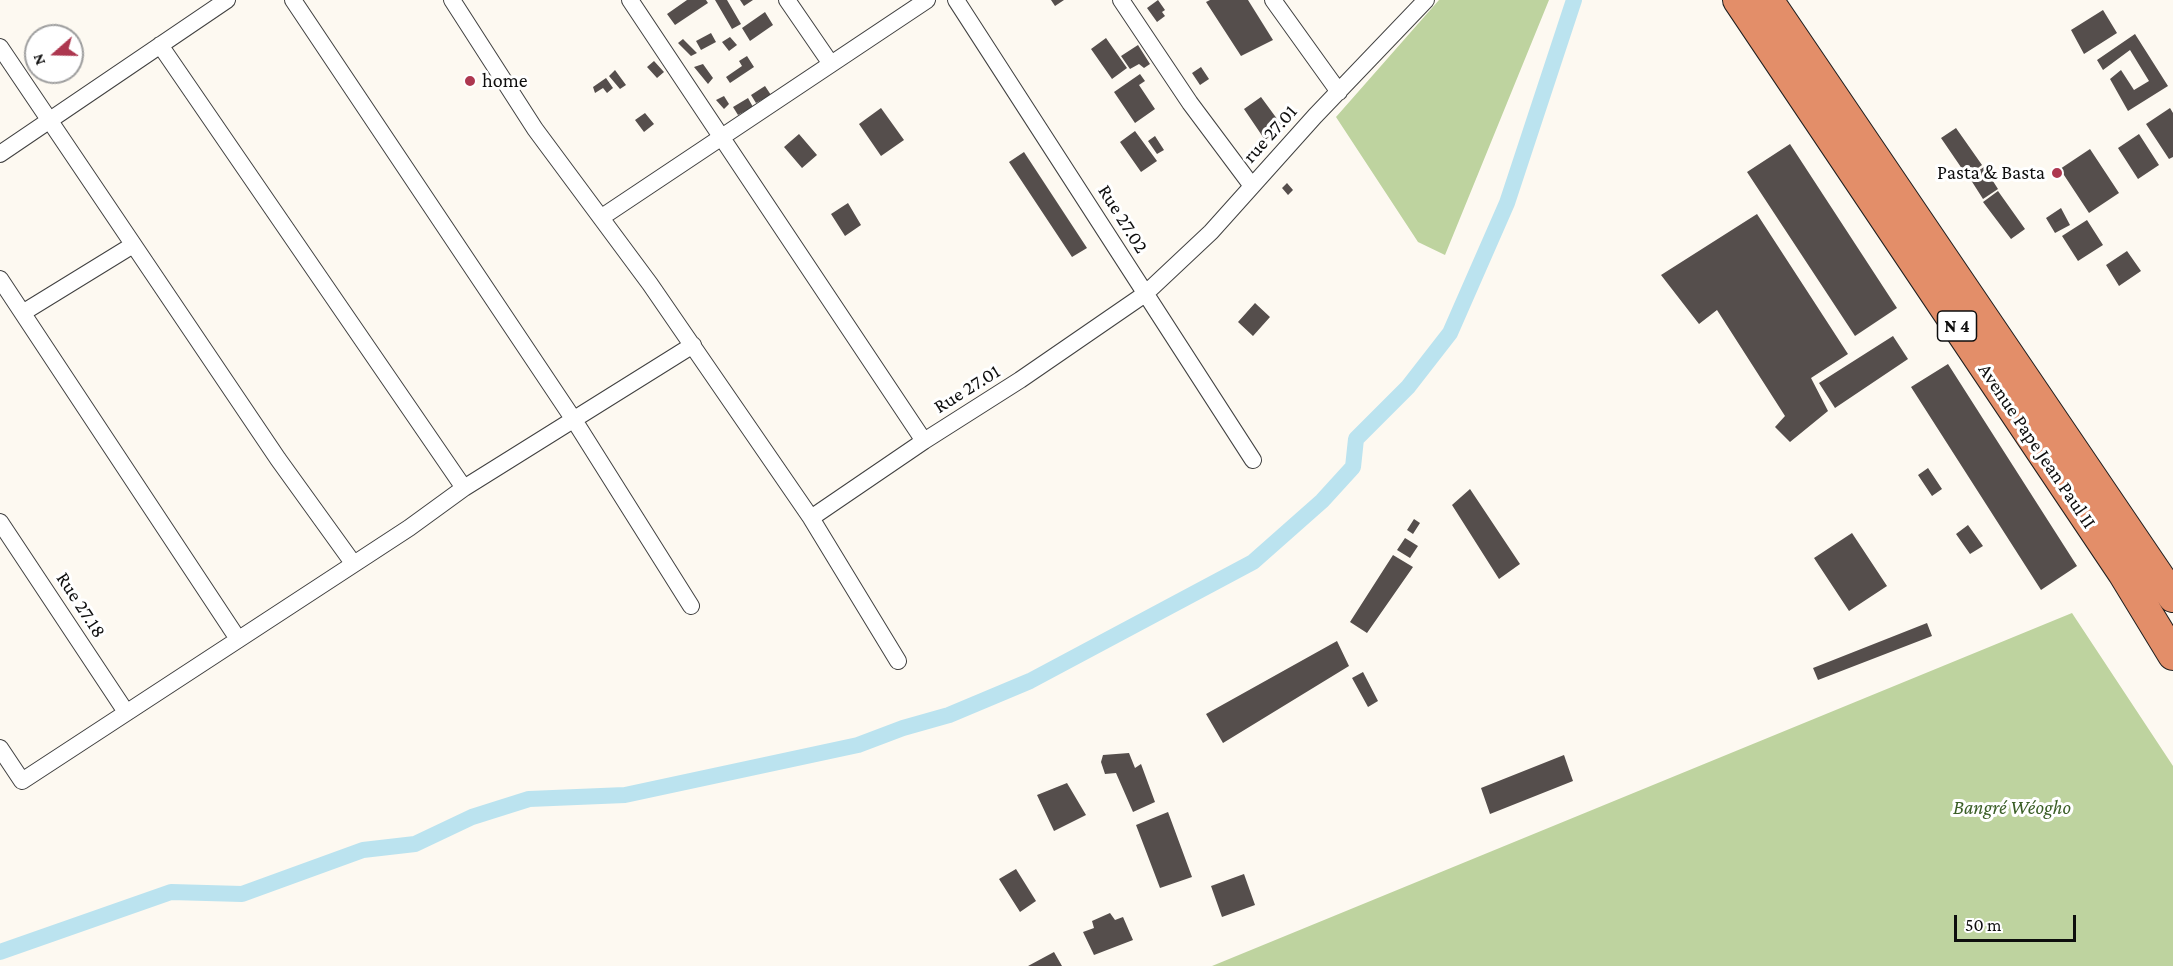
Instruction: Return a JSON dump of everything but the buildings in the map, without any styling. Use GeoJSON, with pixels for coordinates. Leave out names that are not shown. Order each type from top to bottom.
{"type":"FeatureCollection","features":[{"type":"Feature","properties":{"kind":"highway","name":"Avenue Pape Jean Paul II"},"geometry":{"type":"LineString","coordinates":[[1738,0],[2123,573],[2173,655]]}},
{"type":"Feature","properties":{"kind":"highway","name":"Avenue Pape Jean Paul II"},"geometry":{"type":"LineString","coordinates":[[1768,0],[2173,597]]}},
{"type":"Feature","properties":{"kind":"street"},"geometry":{"type":"LineString","coordinates":[[0,154],[226,0]]}},
{"type":"Feature","properties":{"kind":"street"},"geometry":{"type":"LineString","coordinates":[[293,0],[574,420],[691,606]]}},
{"type":"Feature","properties":{"kind":"street"},"geometry":{"type":"LineString","coordinates":[[453,0],[535,129],[693,345],[811,518],[898,661]]}},
{"type":"Feature","properties":{"kind":"street"},"geometry":{"type":"LineString","coordinates":[[630,0],[723,136],[924,441]]}},
{"type":"Feature","properties":{"kind":"street"},"geometry":{"type":"LineString","coordinates":[[788,0],[831,64]]}},
{"type":"Feature","properties":{"kind":"street"},"geometry":{"type":"LineString","coordinates":[[602,218],[927,0]]}},
{"type":"Feature","properties":{"kind":"street","name":"Rue 27.02"},"geometry":{"type":"LineString","coordinates":[[956,0],[1253,460]]}},
{"type":"Feature","properties":{"kind":"street"},"geometry":{"type":"LineString","coordinates":[[1121,0],[1190,103],[1252,186]]}},
{"type":"Feature","properties":{"kind":"street"},"geometry":{"type":"LineString","coordinates":[[1273,0],[1339,92]]}},
{"type":"Feature","properties":{"kind":"street","name":"rue 27.01"},"geometry":{"type":"LineString","coordinates":[[1145,294],[1204,239],[1424,1]]}},
{"type":"Feature","properties":{"kind":"street"},"geometry":{"type":"LineString","coordinates":[[160,45],[464,489]]}},
{"type":"Feature","properties":{"kind":"street"},"geometry":{"type":"LineString","coordinates":[[0,47],[278,459],[352,563]]}},
{"type":"Feature","properties":{"kind":"street"},"geometry":{"type":"LineString","coordinates":[[24,312],[134,245]]}},
{"type":"Feature","properties":{"kind":"street"},"geometry":{"type":"LineString","coordinates":[[0,279],[24,312],[238,639]]}},
{"type":"Feature","properties":{"kind":"street","name":"Rue 27.01"},"geometry":{"type":"LineString","coordinates":[[811,518],[924,441],[1029,374],[1145,294]]}},
{"type":"Feature","properties":{"kind":"street"},"geometry":{"type":"LineString","coordinates":[[0,748],[22,781],[464,489],[693,345]]}},
{"type":"Feature","properties":{"kind":"street","name":"Rue 27.18"},"geometry":{"type":"LineString","coordinates":[[0,522],[126,712]]}},
{"type":"Feature","properties":{"kind":"green space"},"geometry":{"type":"Polygon","coordinates":[[[1439,0],[1549,0],[1445,255],[1418,242],[1336,117],[1439,0]]]}},
{"type":"Feature","properties":{"kind":"green space","name":"Bangré Wéogho"},"geometry":{"type":"Polygon","coordinates":[[[2072,613],[2173,766],[2173,966],[1212,966],[2072,613]]]}},
{"type":"Feature","properties":{"kind":"waterway"},"geometry":{"type":"LineString","coordinates":[[0,952],[171,892],[242,894],[363,850],[415,844],[472,817],[529,799],[625,795],[858,745],[903,728],[949,715],[1030,681],[1253,562],[1322,501],[1353,467],[1356,439],[1408,387],[1450,333],[1507,203],[1574,0]]}},
{"type":"Feature","properties":{"kind":"place","name":"home"},"geometry":{"type":"Point","coordinates":[470,81]}},
{"type":"Feature","properties":{"kind":"place","name":"Pasta & Basta"},"geometry":{"type":"Point","coordinates":[2057,173]}}]}
